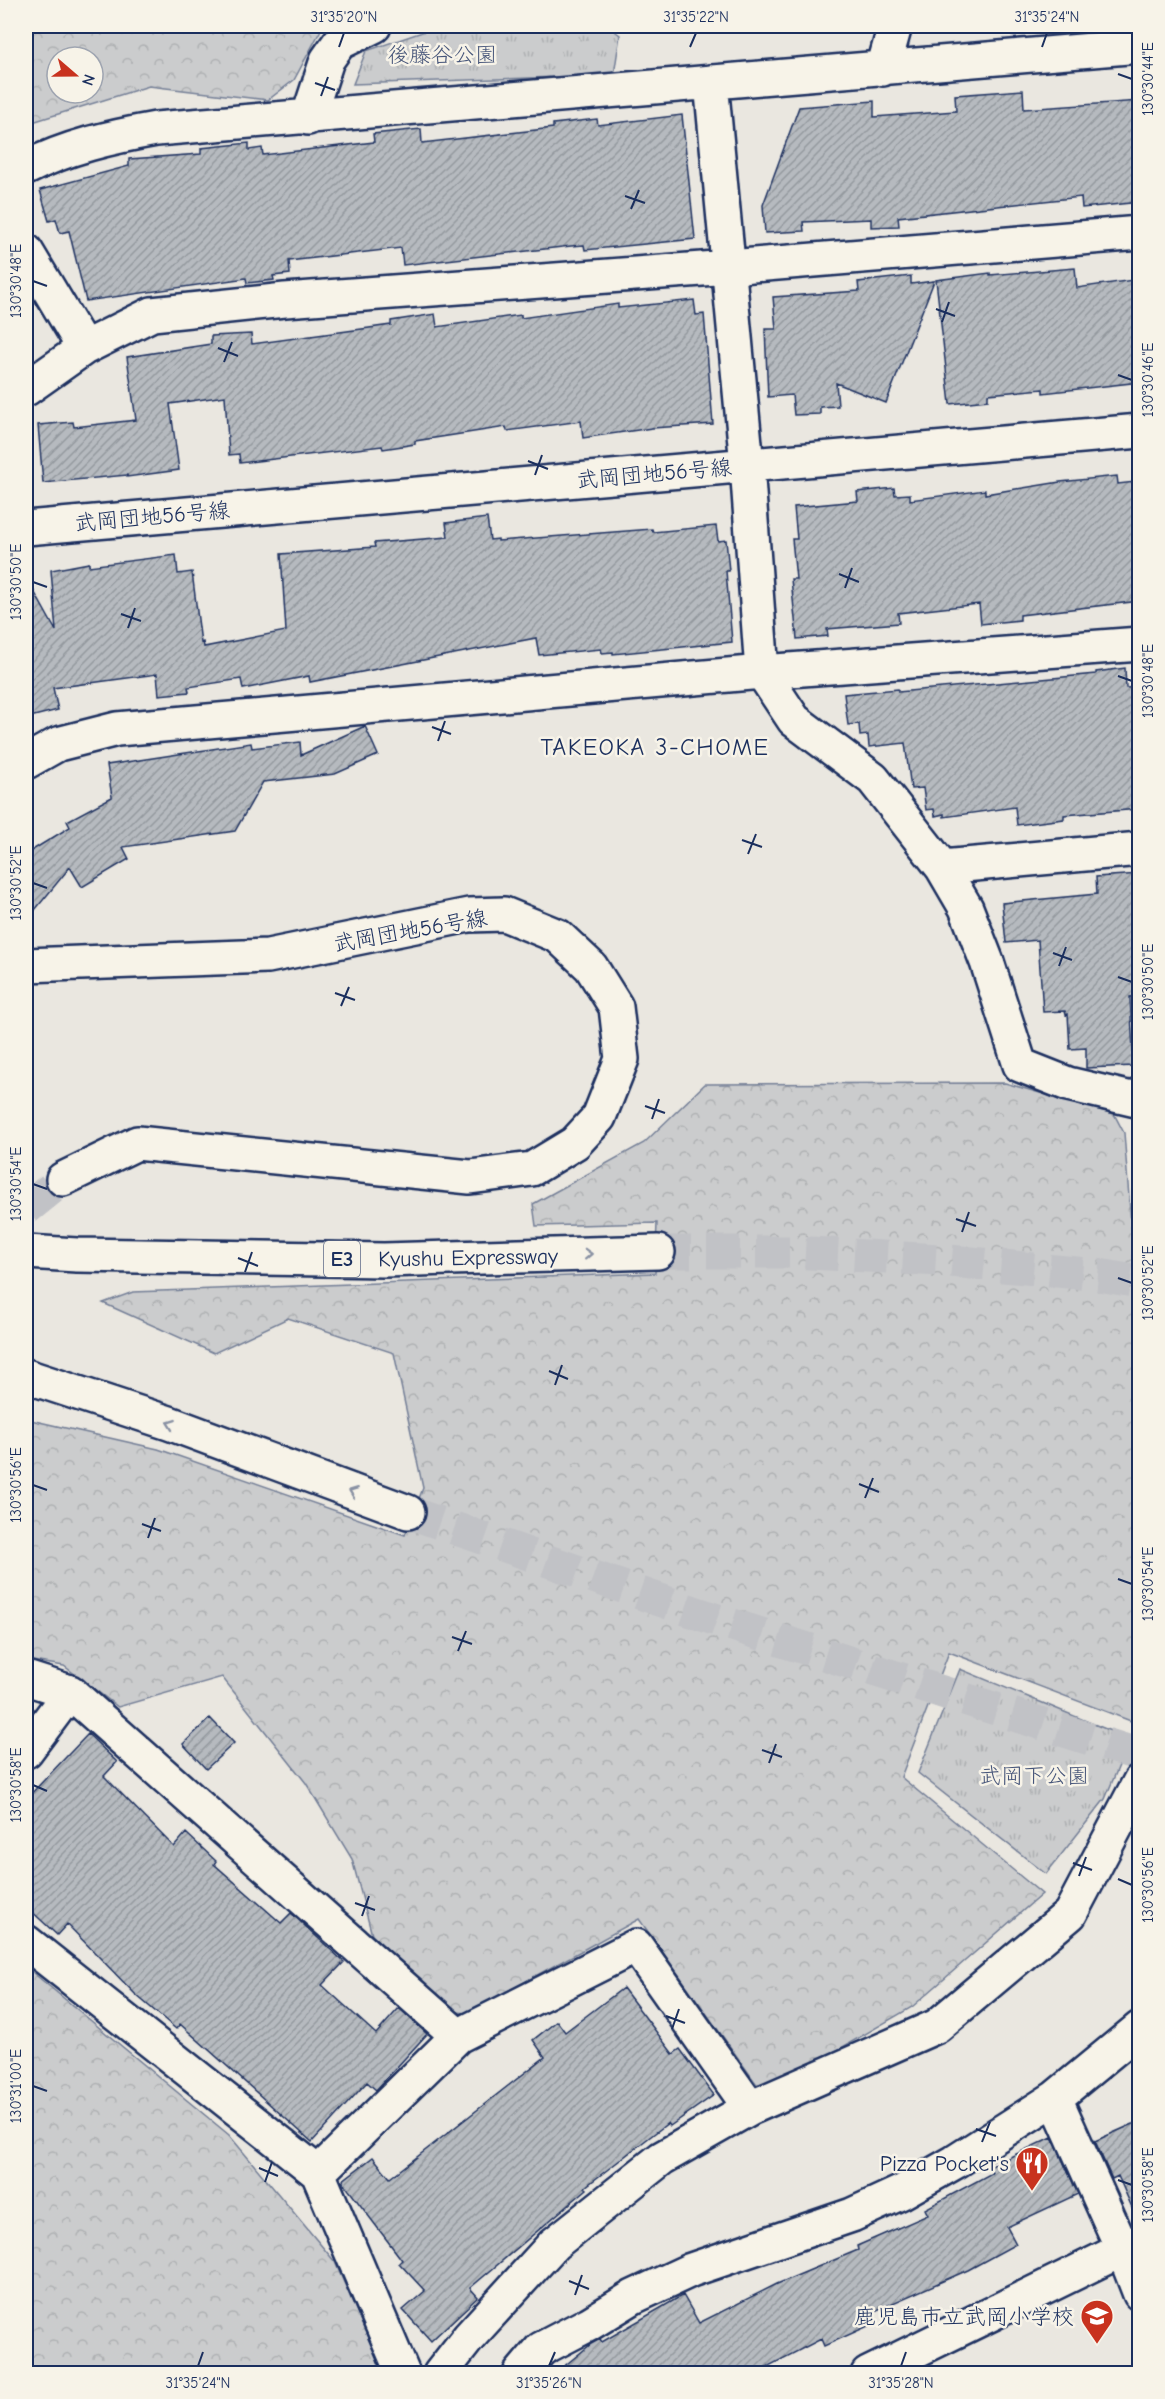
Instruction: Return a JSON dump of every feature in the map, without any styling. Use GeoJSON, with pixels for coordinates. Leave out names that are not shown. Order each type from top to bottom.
{"type":"FeatureCollection","features":[{"type":"Feature","properties":{"kind":"main road"},"geometry":{"type":"LineString","coordinates":[[308,118],[327,60],[339,43],[374,26]]}},
{"type":"Feature","properties":{"kind":"main road"},"geometry":{"type":"LineString","coordinates":[[883,69],[895,26]]}},
{"type":"Feature","properties":{"kind":"main road"},"geometry":{"type":"LineString","coordinates":[[26,168],[53,154],[112,137],[156,129],[308,118],[1140,46]]}},
{"type":"Feature","properties":{"kind":"main road"},"geometry":{"type":"LineString","coordinates":[[711,82],[747,465],[762,672],[794,720],[873,779],[942,867],[966,908],[987,962],[1020,1065],[1068,1084],[1138,1107]]}},
{"type":"Feature","properties":{"kind":"main road"},"geometry":{"type":"LineString","coordinates":[[26,388],[84,348],[152,314],[285,300],[729,267],[1140,232]]}},
{"type":"Feature","properties":{"kind":"main road"},"geometry":{"type":"LineString","coordinates":[[26,251],[84,348]]}},
{"type":"Feature","properties":{"kind":"main road","name":"武岡団地56号線"},"geometry":{"type":"LineString","coordinates":[[26,528],[1140,431]]}},
{"type":"Feature","properties":{"kind":"main road"},"geometry":{"type":"LineString","coordinates":[[26,762],[58,744],[117,729],[762,672],[1140,644]]}},
{"type":"Feature","properties":{"kind":"main road"},"geometry":{"type":"LineString","coordinates":[[942,867],[1140,849]]}},
{"type":"Feature","properties":{"kind":"main road","name":"武岡団地56号線"},"geometry":{"type":"LineString","coordinates":[[26,965],[268,956],[469,915],[504,914],[558,936],[591,967],[616,1007],[622,1059],[599,1117],[575,1143],[532,1169],[470,1177],[137,1143],[63,1179]]}},
{"type":"Feature","properties":{"kind":"main road"},"geometry":{"type":"LineString","coordinates":[[26,1233],[384,1260]]}},
{"type":"Feature","properties":{"kind":"main road","name":"Kyushu Expressway"},"geometry":{"type":"LineString","coordinates":[[26,1252],[77,1256],[384,1260],[658,1252]]}},
{"type":"Feature","properties":{"kind":"main road"},"geometry":{"type":"LineString","coordinates":[[26,1376],[169,1423],[408,1512]]}},
{"type":"Feature","properties":{"kind":"main road"},"geometry":{"type":"LineString","coordinates":[[26,1678],[70,1692],[458,2036]]}},
{"type":"Feature","properties":{"kind":"main road"},"geometry":{"type":"LineString","coordinates":[[26,1751],[70,1692]]}},
{"type":"Feature","properties":{"kind":"main road"},"geometry":{"type":"LineString","coordinates":[[440,2373],[469,2337],[554,2244],[662,2158],[750,2108],[937,2026],[1061,1922],[1070,1914],[1140,1781]]}},
{"type":"Feature","properties":{"kind":"main road"},"geometry":{"type":"LineString","coordinates":[[26,1942],[318,2173],[403,2373]]}},
{"type":"Feature","properties":{"kind":"main road"},"geometry":{"type":"LineString","coordinates":[[318,2173],[458,2036],[636,1946],[750,2108]]}},
{"type":"Feature","properties":{"kind":"main road"},"geometry":{"type":"LineString","coordinates":[[520,2373],[541,2349],[589,2324],[633,2297],[691,2270],[852,2215],[902,2192],[955,2162],[1055,2098],[1140,2028]]}},
{"type":"Feature","properties":{"kind":"main road"},"geometry":{"type":"LineString","coordinates":[[1055,2098],[1131,2246],[1140,2294]]}},
{"type":"Feature","properties":{"kind":"main road"},"geometry":{"type":"LineString","coordinates":[[868,2373],[1131,2246]]}},
{"type":"Feature","properties":{"kind":"green space"},"geometry":{"type":"Polygon","coordinates":[[[26,26],[323,26],[294,80],[268,100],[149,86],[105,100],[105,45],[45,45],[45,105],[88,105],[26,124],[26,26]]]}},
{"type":"Feature","properties":{"kind":"green space","name":"後藤谷公園"},"geometry":{"type":"Polygon","coordinates":[[[440,26],[608,26],[620,35],[614,75],[353,84],[366,51],[440,26]]]}},
{"type":"Feature","properties":{"kind":"green space"},"geometry":{"type":"Polygon","coordinates":[[[1005,1083],[1114,1114],[1124,1133],[1140,1339],[1140,1706],[1136,1723],[949,1652],[901,1777],[1042,1894],[912,2007],[763,2093],[639,1919],[468,2013],[456,2012],[372,1935],[352,1859],[306,1783],[222,1677],[118,1707],[64,1666],[26,1660],[26,1419],[158,1449],[405,1535],[423,1488],[394,1353],[288,1318],[214,1353],[103,1303],[133,1292],[655,1273],[657,1223],[536,1226],[533,1204],[644,1143],[705,1084],[1005,1083]]]}},
{"type":"Feature","properties":{"kind":"green space","name":"武岡下公園"},"geometry":{"type":"Polygon","coordinates":[[[960,1669],[1130,1739],[1105,1799],[1046,1874],[918,1773],[960,1669]]]}},
{"type":"Feature","properties":{"kind":"green space"},"geometry":{"type":"Polygon","coordinates":[[[26,1967],[229,2135],[335,2262],[381,2367],[380,2373],[26,2373],[26,1967]]]}},
{"type":"Feature","properties":{"kind":"building"},"geometry":{"type":"Polygon","coordinates":[[[1023,90],[1024,109],[1140,101],[1140,202],[1082,208],[1081,197],[898,217],[899,226],[871,227],[871,219],[803,222],[804,231],[765,233],[763,205],[799,107],[874,101],[874,117],[956,111],[955,95],[1023,90]]]}},
{"type":"Feature","properties":{"kind":"building"},"geometry":{"type":"Polygon","coordinates":[[[682,115],[695,239],[585,250],[584,245],[571,246],[403,265],[401,248],[289,261],[290,274],[273,276],[274,280],[247,283],[246,278],[86,301],[69,231],[60,233],[56,219],[49,221],[40,190],[129,166],[129,159],[201,154],[201,148],[249,143],[249,150],[262,148],[263,155],[374,142],[373,134],[421,129],[422,143],[553,128],[553,124],[597,119],[598,125],[682,115]]]}},
{"type":"Feature","properties":{"kind":"building"},"geometry":{"type":"Polygon","coordinates":[[[1075,268],[1077,288],[1140,279],[1140,382],[1043,393],[1043,389],[988,394],[988,400],[950,404],[936,280],[990,273],[990,275],[1075,268]]]}},
{"type":"Feature","properties":{"kind":"building"},"geometry":{"type":"Polygon","coordinates":[[[911,276],[911,284],[934,281],[886,403],[836,383],[838,406],[820,407],[820,414],[794,415],[792,395],[768,397],[765,329],[776,329],[773,297],[859,291],[858,282],[911,276]]]}},
{"type":"Feature","properties":{"kind":"building"},"geometry":{"type":"Polygon","coordinates":[[[694,300],[696,315],[704,314],[713,424],[652,428],[583,438],[581,421],[507,431],[506,427],[415,441],[415,444],[383,449],[382,446],[240,463],[239,454],[229,455],[225,396],[170,404],[179,470],[127,477],[127,475],[43,483],[38,425],[73,422],[74,427],[136,420],[127,357],[211,344],[211,336],[251,334],[252,344],[391,325],[391,321],[435,314],[437,327],[618,304],[618,308],[694,300]]]}},
{"type":"Feature","properties":{"kind":"building"},"geometry":{"type":"Polygon","coordinates":[[[1117,476],[1118,484],[1135,482],[1140,527],[1140,601],[1020,615],[1020,620],[981,624],[979,604],[898,613],[899,623],[827,629],[828,636],[797,639],[791,579],[796,579],[792,539],[797,539],[794,507],[858,501],[857,492],[894,488],[895,495],[910,494],[910,500],[985,490],[985,494],[1117,476]]]}},
{"type":"Feature","properties":{"kind":"building"},"geometry":{"type":"Polygon","coordinates":[[[487,518],[490,540],[498,539],[498,541],[716,526],[718,541],[726,540],[729,571],[726,571],[732,642],[613,654],[613,652],[602,653],[601,649],[539,655],[536,638],[310,682],[309,676],[243,689],[241,679],[188,687],[189,692],[159,695],[157,674],[53,688],[58,710],[26,718],[26,577],[56,631],[51,570],[89,563],[89,566],[176,555],[178,574],[192,572],[201,643],[203,642],[204,647],[286,631],[281,554],[375,547],[374,543],[448,537],[446,523],[487,518]]]}},
{"type":"Feature","properties":{"kind":"building"},"geometry":{"type":"Polygon","coordinates":[[[1125,668],[1126,688],[1140,687],[1140,809],[1064,815],[1064,819],[1017,825],[1015,807],[944,817],[944,814],[935,816],[934,809],[926,810],[923,788],[911,789],[905,743],[869,747],[868,735],[860,736],[859,724],[848,725],[844,694],[898,689],[898,692],[1096,674],[1096,672],[1125,668]]]}},
{"type":"Feature","properties":{"kind":"building"},"geometry":{"type":"Polygon","coordinates":[[[365,726],[378,755],[335,774],[263,782],[235,831],[123,847],[129,859],[82,887],[70,867],[26,921],[26,854],[70,827],[67,821],[112,797],[107,765],[251,743],[252,748],[300,742],[301,755],[365,726]]]}},
{"type":"Feature","properties":{"kind":"building"},"geometry":{"type":"Polygon","coordinates":[[[1140,874],[1140,996],[1130,997],[1134,1066],[1086,1068],[1086,1048],[1070,1049],[1068,1014],[1066,1015],[1065,1011],[1043,1012],[1038,940],[1006,943],[1002,903],[1097,894],[1096,877],[1140,874]]]}},
{"type":"Feature","properties":{"kind":"building"},"geometry":{"type":"Polygon","coordinates":[[[210,1718],[234,1743],[206,1769],[183,1744],[210,1718]]]}},
{"type":"Feature","properties":{"kind":"building"},"geometry":{"type":"Polygon","coordinates":[[[88,1734],[117,1762],[104,1776],[174,1847],[186,1833],[216,1861],[214,1864],[281,1923],[291,1913],[344,1962],[322,1985],[376,2034],[399,2008],[427,2034],[376,2090],[367,2082],[312,2142],[180,2024],[176,2029],[136,1995],[67,1924],[57,1935],[26,1906],[26,1799],[88,1734]]]}},
{"type":"Feature","properties":{"kind":"building"},"geometry":{"type":"Polygon","coordinates":[[[623,1988],[673,2054],[680,2049],[714,2095],[670,2126],[668,2123],[585,2187],[587,2189],[470,2288],[478,2297],[431,2341],[403,2310],[425,2291],[399,2263],[402,2260],[342,2181],[373,2157],[390,2178],[545,2057],[533,2040],[557,2021],[565,2032],[623,1988]]]}},
{"type":"Feature","properties":{"kind":"building"},"geometry":{"type":"Polygon","coordinates":[[[1140,2121],[1139,2223],[1118,2176],[1112,2179],[1095,2141],[1140,2121]]]}},
{"type":"Feature","properties":{"kind":"building"},"geometry":{"type":"Polygon","coordinates":[[[1052,2137],[1078,2194],[1007,2227],[1016,2244],[968,2270],[870,2313],[875,2323],[824,2346],[821,2339],[755,2373],[556,2373],[591,2344],[600,2339],[602,2342],[683,2295],[699,2323],[777,2284],[858,2250],[857,2246],[928,2215],[925,2209],[992,2173],[989,2167],[1052,2137]]]}},
{"type":"Feature","properties":{"kind":"tunnel"},"geometry":{"type":"LineString","coordinates":[[26,1209],[63,1179]]}},
{"type":"Feature","properties":{"kind":"tunnel"},"geometry":{"type":"LineString","coordinates":[[658,1252],[792,1252],[940,1260],[1099,1275],[1140,1282]]}},
{"type":"Feature","properties":{"kind":"tunnel"},"geometry":{"type":"LineString","coordinates":[[408,1512],[720,1621],[1140,1755]]}},
{"type":"Feature","properties":{"kind":"place","name":"Pizza Pocket's"},"geometry":{"type":"Point","coordinates":[1032,2192]}},
{"type":"Feature","properties":{"kind":"place","name":"鹿児島市立武岡小学校"},"geometry":{"type":"Point","coordinates":[1097,2345]}},
{"type":"Feature","properties":{"kind":"district","name":"TAKEOKA 3-CHOME"},"geometry":{"type":"Point","coordinates":[655,747]}}]}
